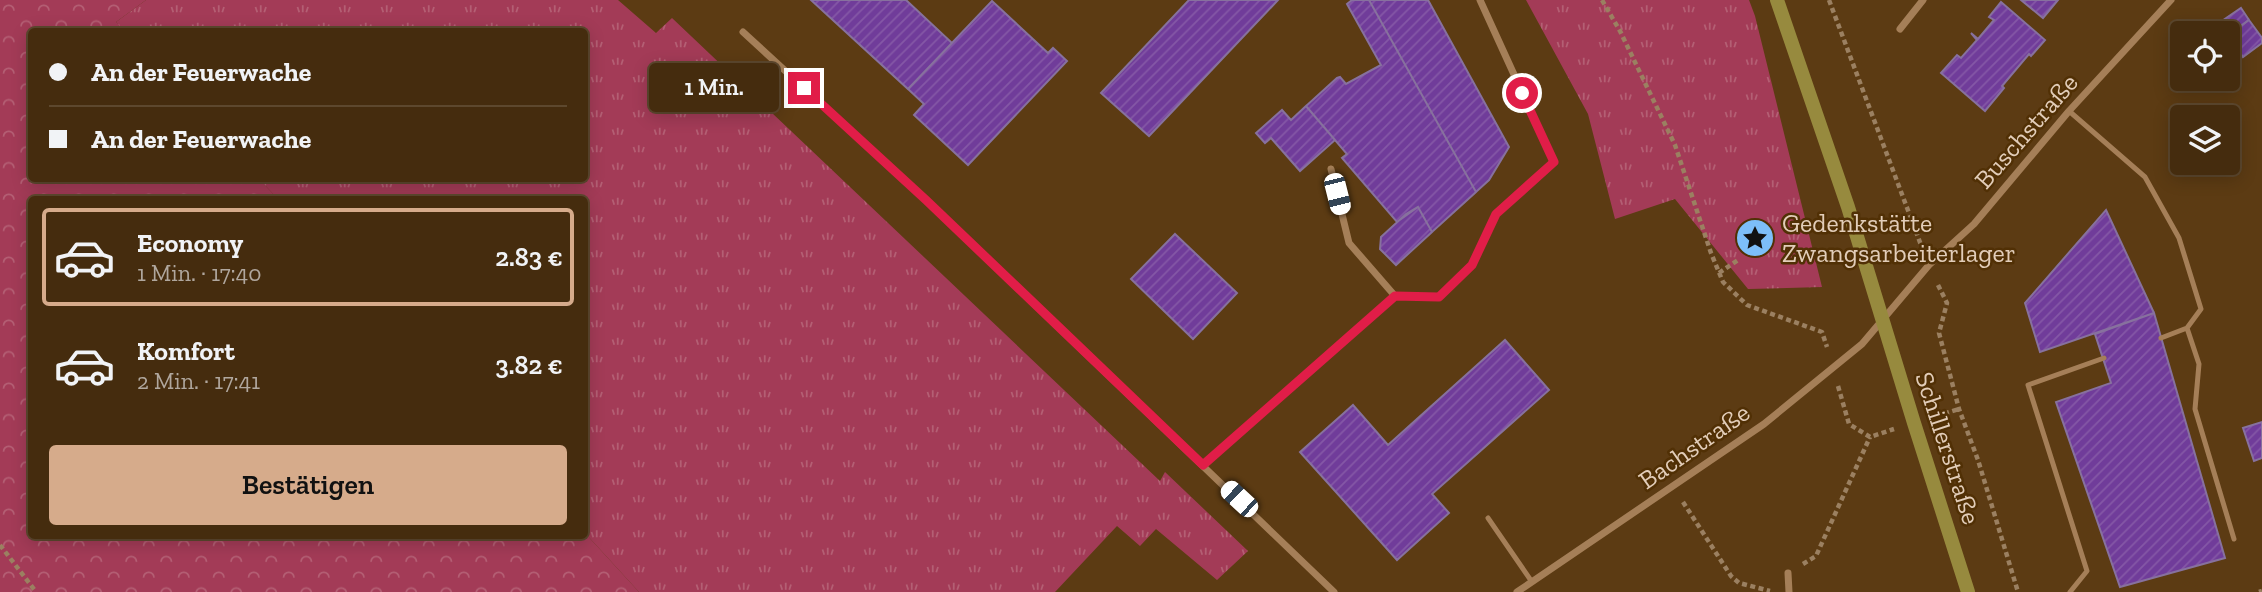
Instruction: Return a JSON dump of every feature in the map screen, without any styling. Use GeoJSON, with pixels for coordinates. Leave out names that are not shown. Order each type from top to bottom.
{"type":"FeatureCollection","features":[{"type":"Feature","properties":{"kind":"main road","name":"Schillerstraße"},"geometry":{"type":"LineString","coordinates":[[1777,0],[1848,207],[1968,592]]}},
{"type":"Feature","properties":{"kind":"street"},"geometry":{"type":"LineString","coordinates":[[1203,465],[1395,296],[1439,297],[1472,265],[1496,214],[1554,162],[1480,0]]}},
{"type":"Feature","properties":{"kind":"street"},"geometry":{"type":"LineString","coordinates":[[1900,29],[1923,0]]}},
{"type":"Feature","properties":{"kind":"street","name":"Buschstraße"},"geometry":{"type":"LineString","coordinates":[[1882,318],[1929,265],[1974,224],[2069,111],[2171,0]]}},
{"type":"Feature","properties":{"kind":"street"},"geometry":{"type":"LineString","coordinates":[[743,32],[926,200],[1334,592]]}},
{"type":"Feature","properties":{"kind":"street"},"geometry":{"type":"LineString","coordinates":[[1331,169],[1349,243],[1395,296]]}},
{"type":"Feature","properties":{"kind":"street","name":"Bachstraße"},"geometry":{"type":"LineString","coordinates":[[1517,592],[1764,424],[1862,344],[1882,318]]}},
{"type":"Feature","properties":{"kind":"street"},"geometry":{"type":"LineString","coordinates":[[1788,573],[1789,592]]}},
{"type":"Feature","properties":{"kind":"lane"},"geometry":{"type":"LineString","coordinates":[[2069,111],[2145,177],[2179,238],[2201,309],[2187,328],[2161,338]]}},
{"type":"Feature","properties":{"kind":"lane"},"geometry":{"type":"LineString","coordinates":[[2187,328],[2199,364],[2195,409],[2234,538]]}},
{"type":"Feature","properties":{"kind":"lane"},"geometry":{"type":"LineString","coordinates":[[2070,592],[2087,571],[2028,385],[2104,358]]}},
{"type":"Feature","properties":{"kind":"lane"},"geometry":{"type":"LineString","coordinates":[[1488,518],[1532,582]]}},
{"type":"Feature","properties":{"kind":"path"},"geometry":{"type":"LineString","coordinates":[[1602,0],[1620,31],[1675,145],[1723,282],[1747,305],[1822,332]]}},
{"type":"Feature","properties":{"kind":"path"},"geometry":{"type":"LineString","coordinates":[[1719,273],[1738,260]]}},
{"type":"Feature","properties":{"kind":"path"},"geometry":{"type":"LineString","coordinates":[[1833,369],[1849,424],[1870,437]]}},
{"type":"Feature","properties":{"kind":"path"},"geometry":{"type":"LineString","coordinates":[[1788,573],[1816,556],[1870,437],[1959,409]]}},
{"type":"Feature","properties":{"kind":"path"},"geometry":{"type":"LineString","coordinates":[[1673,487],[1731,576],[1739,583],[1773,592]]}},
{"type":"Feature","properties":{"kind":"path"},"geometry":{"type":"LineString","coordinates":[[0,545],[36,592]]}},
{"type":"Feature","properties":{"kind":"green space"},"geometry":{"type":"Polygon","coordinates":[[[0,0],[146,0],[116,22],[121,28],[28,28],[28,182],[262,182],[275,196],[28,196],[28,539],[588,539],[588,536],[639,592],[0,592],[0,0]]]}},
{"type":"Feature","properties":{"kind":"green space"},"geometry":{"type":"Polygon","coordinates":[[[146,0],[618,0],[656,33],[672,18],[1160,481],[1165,472],[1248,551],[1217,580],[1156,529],[1140,546],[1117,526],[1055,592],[639,592],[588,536],[588,196],[275,196],[262,182],[588,182],[588,28],[121,28],[116,22],[146,0]]]}},
{"type":"Feature","properties":{"kind":"green space"},"geometry":{"type":"Polygon","coordinates":[[[1526,0],[1749,0],[1822,287],[1748,289],[1675,199],[1615,219],[1588,114],[1526,0]]]}},
{"type":"Feature","properties":{"kind":"building"},"geometry":{"type":"Polygon","coordinates":[[[811,0],[906,0],[952,43],[908,89],[811,0]]]}},
{"type":"Feature","properties":{"kind":"building"},"geometry":{"type":"Polygon","coordinates":[[[1189,0],[1278,0],[1149,136],[1101,93],[1189,0]]]}},
{"type":"Feature","properties":{"kind":"building"},"geometry":{"type":"Polygon","coordinates":[[[1352,0],[1369,0],[1476,192],[1432,232],[1418,207],[1397,222],[1342,158],[1347,154],[1306,106],[1337,78],[1340,77],[1346,84],[1381,65],[1347,4],[1352,0]]]}},
{"type":"Feature","properties":{"kind":"building"},"geometry":{"type":"Polygon","coordinates":[[[1369,0],[1428,0],[1509,147],[1489,180],[1476,192],[1369,0]]]}},
{"type":"Feature","properties":{"kind":"building"},"geometry":{"type":"Polygon","coordinates":[[[2021,0],[2058,0],[2043,18],[2021,0]]]}},
{"type":"Feature","properties":{"kind":"building"},"geometry":{"type":"Polygon","coordinates":[[[992,1],[1048,53],[1053,48],[1067,61],[968,165],[914,115],[924,104],[908,89],[992,1]]]}},
{"type":"Feature","properties":{"kind":"building"},"geometry":{"type":"Polygon","coordinates":[[[2001,2],[2045,40],[2031,56],[2029,54],[1985,111],[1941,73],[1957,55],[1961,58],[1977,40],[1971,33],[1978,39],[1994,20],[1989,17],[2001,2]]]}},
{"type":"Feature","properties":{"kind":"building"},"geometry":{"type":"Polygon","coordinates":[[[2241,8],[2249,20],[2240,26],[2240,21],[2222,21],[2241,8]]]}},
{"type":"Feature","properties":{"kind":"building"},"geometry":{"type":"Polygon","coordinates":[[[2249,20],[2262,38],[2262,43],[2243,57],[2240,53],[2240,26],[2249,20]]]}},
{"type":"Feature","properties":{"kind":"building"},"geometry":{"type":"Polygon","coordinates":[[[1306,106],[1335,140],[1300,171],[1271,138],[1265,143],[1256,133],[1282,110],[1291,120],[1306,106]]]}},
{"type":"Feature","properties":{"kind":"building"},"geometry":{"type":"Polygon","coordinates":[[[1418,207],[1432,232],[1396,265],[1380,249],[1381,237],[1406,214],[1418,207]]]}},
{"type":"Feature","properties":{"kind":"building"},"geometry":{"type":"Polygon","coordinates":[[[2106,210],[2154,313],[2040,352],[2025,303],[2106,210]]]}},
{"type":"Feature","properties":{"kind":"building"},"geometry":{"type":"Polygon","coordinates":[[[1175,234],[1237,293],[1193,339],[1131,279],[1175,234]]]}},
{"type":"Feature","properties":{"kind":"building"},"geometry":{"type":"Polygon","coordinates":[[[2154,313],[2225,558],[2120,587],[2056,402],[2111,383],[2095,334],[2154,313]]]}},
{"type":"Feature","properties":{"kind":"building"},"geometry":{"type":"Polygon","coordinates":[[[1505,340],[1549,390],[1432,494],[1449,513],[1397,560],[1300,452],[1353,405],[1388,445],[1505,340]]]}},
{"type":"Feature","properties":{"kind":"building"},"geometry":{"type":"Polygon","coordinates":[[[2262,422],[2262,458],[2254,461],[2243,428],[2262,422]]]}},
{"type":"Feature","properties":{"kind":"place","name":"Gedenkstätte Zwangsarbeiterlager"},"geometry":{"type":"Point","coordinates":[1755,238]}},
{"type":"Feature","properties":{"kind":"route"},"geometry":{"type":"LineString","coordinates":[[804,88],[926,200],[1203,465],[1395,296],[1439,297],[1472,265],[1496,214],[1554,162],[1522,93]]}}]}
